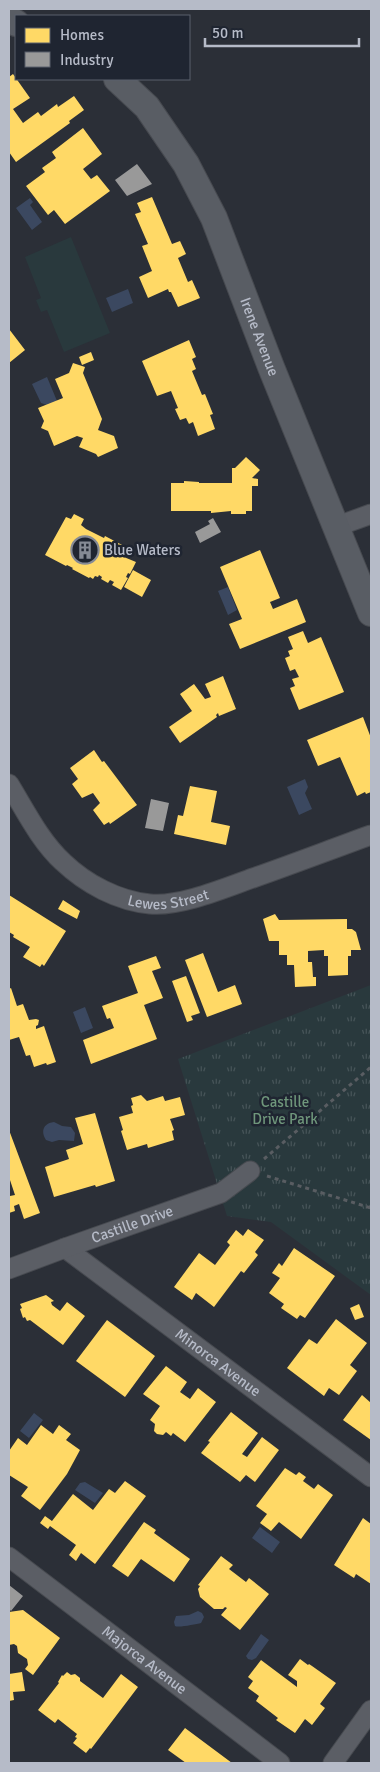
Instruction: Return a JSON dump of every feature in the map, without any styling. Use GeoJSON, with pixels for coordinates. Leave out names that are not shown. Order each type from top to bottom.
{"type":"FeatureCollection","features":[{"type":"Feature","properties":{"kind":"street","name":"Irene Avenue"},"geometry":{"type":"LineString","coordinates":[[117,80],[147,107],[186,164],[214,218],[271,367],[371,613]]}},
{"type":"Feature","properties":{"kind":"street"},"geometry":{"type":"LineString","coordinates":[[335,527],[371,514]]}},
{"type":"Feature","properties":{"kind":"street","name":"Lewes Street"},"geometry":{"type":"LineString","coordinates":[[9,784],[41,836],[61,861],[77,875],[111,894],[131,901],[152,904],[178,902],[219,890],[371,835]]}},
{"type":"Feature","properties":{"kind":"street","name":"Castille Drive"},"geometry":{"type":"LineString","coordinates":[[9,1269],[221,1193],[250,1171]]}},
{"type":"Feature","properties":{"kind":"street","name":"Minorca Avenue"},"geometry":{"type":"LineString","coordinates":[[65,1248],[371,1477]]}},
{"type":"Feature","properties":{"kind":"street","name":"Majorca Avenue"},"geometry":{"type":"LineString","coordinates":[[9,1557],[280,1763]]}},
{"type":"Feature","properties":{"kind":"street"},"geometry":{"type":"LineString","coordinates":[[333,1763],[371,1710]]}},
{"type":"Feature","properties":{"kind":"path"},"geometry":{"type":"LineString","coordinates":[[250,1171],[371,1068]]}},
{"type":"Feature","properties":{"kind":"path"},"geometry":{"type":"LineString","coordinates":[[250,1171],[371,1208]]}},
{"type":"Feature","properties":{"kind":"green space"},"geometry":{"type":"Polygon","coordinates":[[[71,237],[110,333],[64,352],[47,310],[41,312],[36,300],[41,298],[25,257],[71,237]]]}},
{"type":"Feature","properties":{"kind":"green space","name":"Castille Drive Park"},"geometry":{"type":"Polygon","coordinates":[[[371,985],[371,1295],[271,1222],[227,1216],[178,1059],[371,985]]]}},
{"type":"Feature","properties":{"kind":"water"},"geometry":{"type":"Polygon","coordinates":[[[30,198],[33,202],[30,205],[42,222],[32,230],[16,208],[30,198]]]}},
{"type":"Feature","properties":{"kind":"water"},"geometry":{"type":"Polygon","coordinates":[[[128,289],[133,303],[112,312],[106,298],[128,289]]]}},
{"type":"Feature","properties":{"kind":"water"},"geometry":{"type":"Polygon","coordinates":[[[47,377],[57,401],[47,405],[41,403],[32,384],[47,377]]]}},
{"type":"Feature","properties":{"kind":"water"},"geometry":{"type":"Polygon","coordinates":[[[228,587],[237,610],[228,615],[218,591],[228,587]]]}},
{"type":"Feature","properties":{"kind":"water"},"geometry":{"type":"Polygon","coordinates":[[[305,779],[308,787],[305,793],[312,809],[299,815],[287,787],[305,779]]]}},
{"type":"Feature","properties":{"kind":"water"},"geometry":{"type":"Polygon","coordinates":[[[85,1007],[93,1028],[81,1033],[73,1012],[85,1007]]]}},
{"type":"Feature","properties":{"kind":"water"},"geometry":{"type":"Polygon","coordinates":[[[54,1122],[62,1126],[71,1127],[75,1133],[74,1141],[59,1140],[52,1142],[46,1140],[43,1134],[44,1128],[54,1122]]]}},
{"type":"Feature","properties":{"kind":"water"},"geometry":{"type":"Polygon","coordinates":[[[34,1413],[43,1420],[29,1438],[20,1431],[34,1413]]]}},
{"type":"Feature","properties":{"kind":"water"},"geometry":{"type":"Polygon","coordinates":[[[85,1482],[103,1493],[95,1503],[75,1490],[80,1483],[85,1482]]]}},
{"type":"Feature","properties":{"kind":"water"},"geometry":{"type":"Polygon","coordinates":[[[260,1527],[280,1542],[272,1553],[252,1538],[260,1527]]]}},
{"type":"Feature","properties":{"kind":"water"},"geometry":{"type":"Polygon","coordinates":[[[198,1611],[204,1617],[201,1623],[175,1626],[176,1616],[189,1615],[198,1611]]]}},
{"type":"Feature","properties":{"kind":"water"},"geometry":{"type":"Polygon","coordinates":[[[261,1634],[269,1640],[256,1658],[248,1659],[246,1656],[261,1634]]]}},
{"type":"Feature","properties":{"kind":"building: Homes"},"geometry":{"type":"Polygon","coordinates":[[[13,74],[15,80],[17,80],[30,98],[13,109],[23,123],[38,112],[41,116],[57,104],[58,107],[74,96],[84,110],[69,121],[70,123],[16,162],[9,152],[9,77],[13,74]]]}},
{"type":"Feature","properties":{"kind":"building: Homes"},"geometry":{"type":"Polygon","coordinates":[[[83,128],[102,154],[83,169],[91,179],[97,175],[110,191],[65,224],[54,210],[48,215],[26,186],[45,172],[42,168],[56,158],[52,152],[83,128]]]}},
{"type":"Feature","properties":{"kind":"building: Homes"},"geometry":{"type":"Polygon","coordinates":[[[152,197],[172,244],[180,241],[186,254],[178,258],[188,282],[192,280],[200,298],[178,307],[168,289],[148,298],[139,277],[152,271],[142,246],[148,244],[135,214],[141,212],[137,203],[152,197]]]}},
{"type":"Feature","properties":{"kind":"building: Homes"},"geometry":{"type":"Polygon","coordinates":[[[9,329],[25,350],[9,363],[9,329]]]}},
{"type":"Feature","properties":{"kind":"building: Homes"},"geometry":{"type":"Polygon","coordinates":[[[189,340],[196,357],[192,359],[196,369],[192,371],[202,395],[205,394],[213,414],[210,415],[215,429],[198,436],[193,422],[189,424],[186,418],[180,420],[175,409],[178,408],[171,391],[157,396],[142,361],[189,340]]]}},
{"type":"Feature","properties":{"kind":"building: Homes"},"geometry":{"type":"Polygon","coordinates":[[[91,352],[94,360],[82,365],[79,357],[91,352]]]}},
{"type":"Feature","properties":{"kind":"building: Homes"},"geometry":{"type":"Polygon","coordinates":[[[73,363],[85,367],[83,373],[102,419],[98,430],[114,436],[118,448],[98,457],[96,454],[79,447],[83,438],[77,436],[54,446],[48,431],[41,428],[44,421],[38,408],[63,398],[55,379],[69,373],[73,363]]]}},
{"type":"Feature","properties":{"kind":"building: Homes"},"geometry":{"type":"Polygon","coordinates":[[[246,457],[260,470],[252,478],[258,479],[258,486],[252,486],[252,511],[246,511],[246,514],[231,514],[231,511],[211,513],[211,511],[171,511],[171,483],[184,483],[184,481],[232,483],[232,468],[235,468],[246,457]]]}},
{"type":"Feature","properties":{"kind":"building: Homes","name":"Blue Waters"},"geometry":{"type":"Polygon","coordinates":[[[74,514],[84,519],[81,525],[86,529],[124,546],[119,555],[136,562],[130,574],[128,573],[126,577],[128,578],[121,590],[112,585],[114,582],[110,580],[108,583],[101,579],[102,577],[99,575],[93,579],[89,578],[45,555],[66,517],[71,519],[74,514]]]}},
{"type":"Feature","properties":{"kind":"building: Homes"},"geometry":{"type":"Polygon","coordinates":[[[260,550],[280,598],[270,602],[273,609],[297,599],[306,622],[240,649],[229,624],[242,619],[220,567],[260,550]]]}},
{"type":"Feature","properties":{"kind":"building: Homes"},"geometry":{"type":"Polygon","coordinates":[[[133,570],[151,580],[142,597],[124,587],[133,570]]]}},
{"type":"Feature","properties":{"kind":"building: Homes"},"geometry":{"type":"Polygon","coordinates":[[[303,631],[308,643],[321,637],[344,692],[299,710],[290,688],[295,686],[292,679],[299,677],[295,669],[290,671],[285,658],[290,656],[288,651],[293,649],[288,637],[303,631]]]}},
{"type":"Feature","properties":{"kind":"building: Homes"},"geometry":{"type":"Polygon","coordinates":[[[223,676],[236,709],[219,716],[218,713],[217,717],[180,743],[169,727],[192,711],[180,694],[194,684],[205,699],[211,697],[205,684],[223,676]]]}},
{"type":"Feature","properties":{"kind":"building: Homes"},"geometry":{"type":"Polygon","coordinates":[[[363,717],[371,738],[371,792],[366,794],[365,792],[357,796],[340,757],[318,766],[307,740],[363,717]]]}},
{"type":"Feature","properties":{"kind":"building: Homes"},"geometry":{"type":"Polygon","coordinates":[[[94,750],[137,805],[110,824],[109,822],[104,825],[93,810],[100,803],[93,793],[82,798],[72,784],[78,779],[70,768],[94,750]]]}},
{"type":"Feature","properties":{"kind":"building: Homes"},"geometry":{"type":"Polygon","coordinates":[[[190,786],[217,791],[211,822],[230,826],[226,845],[174,834],[178,815],[183,816],[190,786]]]}},
{"type":"Feature","properties":{"kind":"building: Homes"},"geometry":{"type":"Polygon","coordinates":[[[9,895],[66,931],[44,966],[42,964],[40,967],[23,957],[30,947],[13,937],[14,935],[9,932],[9,895]]]}},
{"type":"Feature","properties":{"kind":"building: Homes"},"geometry":{"type":"Polygon","coordinates":[[[63,900],[80,911],[77,919],[58,909],[63,900]]]}},
{"type":"Feature","properties":{"kind":"building: Homes"},"geometry":{"type":"Polygon","coordinates":[[[275,914],[279,920],[347,919],[347,929],[352,929],[356,932],[361,950],[351,950],[351,956],[348,956],[348,975],[328,976],[328,956],[324,956],[324,950],[308,951],[308,962],[312,962],[316,986],[295,987],[294,965],[287,965],[287,955],[279,955],[279,941],[269,941],[263,919],[275,914]]]}},
{"type":"Feature","properties":{"kind":"building: Homes"},"geometry":{"type":"Polygon","coordinates":[[[203,953],[218,992],[235,985],[242,1004],[207,1017],[185,960],[203,953]]]}},
{"type":"Feature","properties":{"kind":"building: Homes"},"geometry":{"type":"Polygon","coordinates":[[[156,956],[161,968],[152,971],[163,998],[144,1005],[157,1039],[91,1064],[83,1040],[114,1028],[110,1018],[107,1019],[102,1006],[138,993],[128,966],[156,956]]]}},
{"type":"Feature","properties":{"kind":"building: Homes"},"geometry":{"type":"Polygon","coordinates":[[[186,976],[200,1013],[191,1016],[193,1020],[187,1022],[172,981],[186,976]]]}},
{"type":"Feature","properties":{"kind":"building: Homes"},"geometry":{"type":"Polygon","coordinates":[[[11,988],[17,1006],[23,1004],[29,1020],[39,1020],[36,1029],[44,1026],[56,1062],[34,1067],[30,1055],[26,1056],[19,1037],[9,1040],[9,989],[11,988]]]}},
{"type":"Feature","properties":{"kind":"building: Homes"},"geometry":{"type":"Polygon","coordinates":[[[141,1095],[147,1101],[163,1096],[165,1101],[180,1097],[185,1115],[170,1119],[174,1130],[172,1131],[174,1140],[148,1148],[147,1144],[127,1150],[119,1117],[133,1113],[131,1098],[141,1095]]]}},
{"type":"Feature","properties":{"kind":"building: Homes"},"geometry":{"type":"Polygon","coordinates":[[[95,1113],[115,1181],[54,1197],[45,1167],[69,1159],[66,1150],[83,1144],[75,1118],[95,1113]]]}},
{"type":"Feature","properties":{"kind":"building: Homes"},"geometry":{"type":"Polygon","coordinates":[[[9,1130],[40,1213],[24,1219],[19,1204],[14,1206],[15,1211],[9,1213],[9,1193],[10,1196],[15,1195],[9,1177],[9,1130]]]}},
{"type":"Feature","properties":{"kind":"building: Homes"},"geometry":{"type":"Polygon","coordinates":[[[248,1229],[264,1240],[255,1252],[258,1255],[244,1273],[241,1271],[214,1307],[196,1293],[192,1300],[174,1287],[199,1253],[215,1265],[230,1245],[227,1242],[236,1230],[243,1236],[248,1229]]]}},
{"type":"Feature","properties":{"kind":"building: Homes"},"geometry":{"type":"Polygon","coordinates":[[[294,1248],[335,1276],[305,1318],[300,1315],[297,1319],[281,1308],[284,1304],[269,1293],[280,1278],[272,1273],[279,1263],[282,1266],[294,1248]]]}},
{"type":"Feature","properties":{"kind":"building: Homes"},"geometry":{"type":"Polygon","coordinates":[[[46,1295],[54,1301],[51,1302],[52,1305],[60,1311],[67,1302],[85,1316],[63,1345],[30,1320],[27,1321],[25,1317],[23,1318],[20,1304],[46,1295]]]}},
{"type":"Feature","properties":{"kind":"building: Homes"},"geometry":{"type":"Polygon","coordinates":[[[359,1304],[364,1317],[355,1320],[350,1308],[359,1304]]]}},
{"type":"Feature","properties":{"kind":"building: Homes"},"geometry":{"type":"Polygon","coordinates":[[[336,1319],[367,1343],[350,1365],[357,1371],[339,1395],[329,1388],[324,1396],[287,1368],[309,1339],[317,1344],[336,1319]]]}},
{"type":"Feature","properties":{"kind":"building: Homes"},"geometry":{"type":"Polygon","coordinates":[[[107,1320],[155,1356],[125,1397],[76,1361],[107,1320]]]}},
{"type":"Feature","properties":{"kind":"building: Homes"},"geometry":{"type":"Polygon","coordinates":[[[166,1366],[187,1382],[180,1392],[190,1399],[198,1388],[216,1402],[185,1442],[173,1433],[171,1436],[166,1432],[163,1435],[157,1434],[154,1431],[155,1424],[150,1420],[160,1406],[143,1394],[166,1366]]]}},
{"type":"Feature","properties":{"kind":"building: Homes"},"geometry":{"type":"Polygon","coordinates":[[[362,1395],[371,1403],[371,1440],[343,1420],[362,1395]]]}},
{"type":"Feature","properties":{"kind":"building: Homes"},"geometry":{"type":"Polygon","coordinates":[[[231,1412],[258,1433],[242,1454],[247,1457],[262,1437],[279,1450],[255,1482],[246,1475],[240,1482],[201,1453],[231,1412]]]}},
{"type":"Feature","properties":{"kind":"building: Homes"},"geometry":{"type":"Polygon","coordinates":[[[41,1425],[53,1434],[59,1425],[71,1434],[66,1440],[80,1450],[67,1474],[40,1510],[21,1496],[28,1487],[9,1475],[9,1451],[18,1438],[27,1445],[41,1425]]]}},
{"type":"Feature","properties":{"kind":"building: Homes"},"geometry":{"type":"Polygon","coordinates":[[[285,1468],[296,1475],[299,1472],[306,1477],[303,1481],[314,1489],[318,1484],[333,1495],[301,1539],[279,1522],[271,1531],[260,1523],[267,1514],[256,1506],[285,1468]]]}},
{"type":"Feature","properties":{"kind":"building: Homes"},"geometry":{"type":"Polygon","coordinates":[[[125,1481],[146,1496],[95,1564],[81,1553],[76,1561],[69,1555],[76,1545],[50,1526],[48,1529],[40,1523],[45,1516],[52,1521],[73,1494],[93,1510],[109,1489],[115,1493],[125,1481]]]}},
{"type":"Feature","properties":{"kind":"building: Homes"},"geometry":{"type":"Polygon","coordinates":[[[363,1518],[371,1524],[371,1584],[356,1574],[354,1578],[334,1565],[363,1518]]]}},
{"type":"Feature","properties":{"kind":"building: Homes"},"geometry":{"type":"Polygon","coordinates":[[[144,1522],[156,1530],[154,1533],[190,1559],[174,1582],[141,1559],[128,1577],[112,1566],[144,1522]]]}},
{"type":"Feature","properties":{"kind":"building: Homes"},"geometry":{"type":"Polygon","coordinates":[[[221,1556],[233,1565],[229,1569],[246,1582],[249,1578],[269,1594],[240,1630],[221,1615],[227,1608],[214,1609],[200,1597],[198,1589],[200,1586],[198,1585],[221,1556]]]}},
{"type":"Feature","properties":{"kind":"building: Homes"},"geometry":{"type":"Polygon","coordinates":[[[23,1610],[60,1638],[33,1675],[25,1669],[28,1665],[27,1659],[18,1653],[17,1646],[14,1644],[9,1645],[9,1612],[23,1610]]]}},
{"type":"Feature","properties":{"kind":"building: Homes"},"geometry":{"type":"Polygon","coordinates":[[[300,1659],[336,1683],[320,1704],[325,1708],[312,1725],[305,1719],[295,1733],[276,1720],[278,1718],[256,1701],[259,1696],[248,1688],[253,1681],[248,1677],[261,1660],[297,1687],[297,1681],[288,1675],[300,1659]]]}},
{"type":"Feature","properties":{"kind":"building: Homes"},"geometry":{"type":"Polygon","coordinates":[[[22,1672],[25,1691],[13,1692],[14,1700],[9,1701],[9,1674],[22,1672]]]}},
{"type":"Feature","properties":{"kind":"building: Homes"},"geometry":{"type":"Polygon","coordinates":[[[67,1672],[71,1675],[75,1674],[80,1678],[80,1681],[103,1698],[121,1674],[138,1687],[86,1753],[73,1743],[77,1738],[75,1737],[77,1734],[58,1719],[55,1723],[38,1710],[59,1683],[62,1675],[67,1672]]]}},
{"type":"Feature","properties":{"kind":"building: Homes"},"geometry":{"type":"Polygon","coordinates":[[[185,1728],[232,1763],[186,1763],[168,1750],[185,1728]]]}},
{"type":"Feature","properties":{"kind":"building: Industry"},"geometry":{"type":"Polygon","coordinates":[[[137,164],[152,184],[127,196],[115,180],[137,164]]]}},
{"type":"Feature","properties":{"kind":"building: Industry"},"geometry":{"type":"Polygon","coordinates":[[[213,518],[221,532],[200,543],[195,532],[210,524],[208,521],[213,518]]]}},
{"type":"Feature","properties":{"kind":"building: Industry"},"geometry":{"type":"Polygon","coordinates":[[[151,799],[169,803],[163,831],[145,828],[151,799]]]}},
{"type":"Feature","properties":{"kind":"building: Industry"},"geometry":{"type":"Polygon","coordinates":[[[9,1585],[23,1596],[11,1611],[9,1609],[9,1585]]]}},
{"type":"Feature","properties":{"kind":"place","name":"Blue Waters"},"geometry":{"type":"Point","coordinates":[85,550]}}]}
